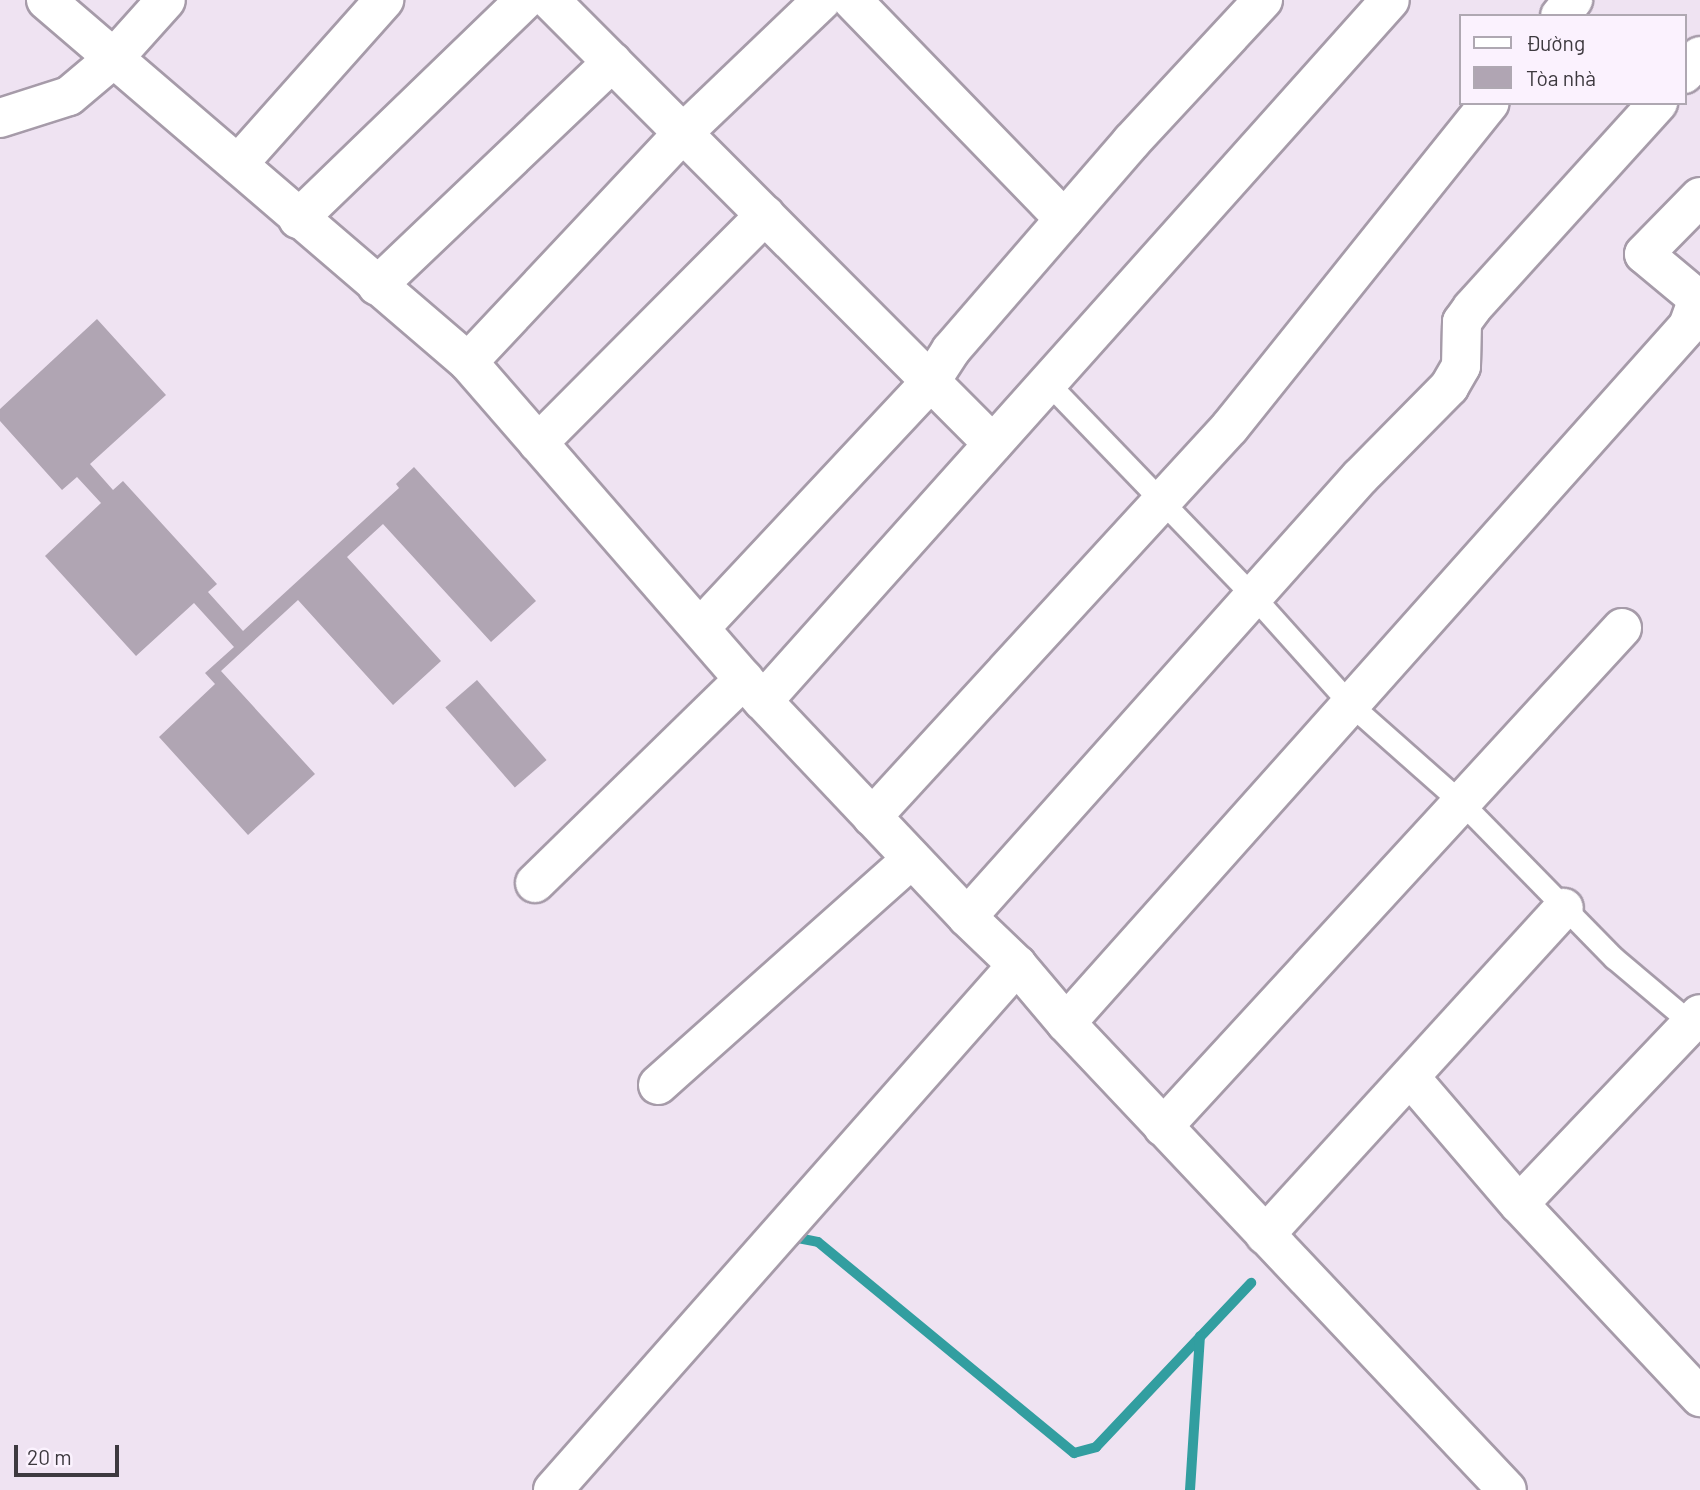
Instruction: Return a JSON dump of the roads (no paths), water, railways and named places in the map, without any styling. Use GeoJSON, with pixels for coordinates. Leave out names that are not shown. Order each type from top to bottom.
{"type":"FeatureCollection","features":[{"type":"Feature","properties":{"kind":"street"},"geometry":{"type":"LineString","coordinates":[[46,0],[238,164],[298,219],[468,362],[754,690],[967,917],[1017,965],[1066,1023],[1163,1127],[1507,1490]]}},
{"type":"Feature","properties":{"kind":"street"},"geometry":{"type":"LineString","coordinates":[[0,118],[69,96],[113,59],[166,0]]}},
{"type":"Feature","properties":{"kind":"street"},"geometry":{"type":"LineString","coordinates":[[238,164],[384,0]]}},
{"type":"Feature","properties":{"kind":"street"},"geometry":{"type":"LineString","coordinates":[[298,219],[525,0]]}},
{"type":"Feature","properties":{"kind":"street"},"geometry":{"type":"LineString","coordinates":[[550,0],[993,444]]}},
{"type":"Feature","properties":{"kind":"street"},"geometry":{"type":"LineString","coordinates":[[468,362],[684,133],[822,0]]}},
{"type":"Feature","properties":{"kind":"street"},"geometry":{"type":"LineString","coordinates":[[852,0],[1064,219]]}},
{"type":"Feature","properties":{"kind":"street"},"geometry":{"type":"LineString","coordinates":[[700,628],[931,381],[951,350],[1064,219],[1263,0]]}},
{"type":"Feature","properties":{"kind":"street"},"geometry":{"type":"LineString","coordinates":[[535,883],[754,690],[993,444],[1390,0]]}},
{"type":"Feature","properties":{"kind":"street"},"geometry":{"type":"LineString","coordinates":[[1562,14],[1573,0]]}},
{"type":"Feature","properties":{"kind":"street"},"geometry":{"type":"LineString","coordinates":[[1686,72],[1700,56]]}},
{"type":"Feature","properties":{"kind":"street"},"geometry":{"type":"LineString","coordinates":[[377,286],[612,62]]}},
{"type":"Feature","properties":{"kind":"street"},"geometry":{"type":"LineString","coordinates":[[872,817],[1230,427],[1488,105]]}},
{"type":"Feature","properties":{"kind":"street"},"geometry":{"type":"LineString","coordinates":[[967,917],[1255,598],[1360,477],[1449,387],[1461,366],[1462,322],[1472,308],[1656,105]]}},
{"type":"Feature","properties":{"kind":"street"},"geometry":{"type":"LineString","coordinates":[[1066,1023],[1688,326],[1698,299],[1644,254],[1700,197]]}},
{"type":"Feature","properties":{"kind":"street"},"geometry":{"type":"LineString","coordinates":[[538,443],[765,215]]}},
{"type":"Feature","properties":{"kind":"street"},"geometry":{"type":"LineString","coordinates":[[1163,1127],[1463,804],[1622,628]]}},
{"type":"Feature","properties":{"kind":"street"},"geometry":{"type":"LineString","coordinates":[[658,1085],[912,859]]}},
{"type":"Feature","properties":{"kind":"street"},"geometry":{"type":"LineString","coordinates":[[1265,1235],[1564,908]]}},
{"type":"Feature","properties":{"kind":"street"},"geometry":{"type":"LineString","coordinates":[[552,1490],[1017,965]]}},
{"type":"Feature","properties":{"kind":"street"},"geometry":{"type":"LineString","coordinates":[[1519,1204],[1697,1023]]}},
{"type":"Feature","properties":{"kind":"street"},"geometry":{"type":"LineString","coordinates":[[1410,1077],[1519,1204],[1700,1397]]}},
{"type":"Feature","properties":{"kind":"lane"},"geometry":{"type":"LineString","coordinates":[[1048,383],[1255,598],[1350,704],[1463,804],[1614,958],[1697,1023]]}},
{"type":"Feature","properties":{"kind":"waterway"},"geometry":{"type":"LineString","coordinates":[[792,1244],[798,1238],[818,1242],[1074,1453],[1096,1447],[1251,1283]]}},
{"type":"Feature","properties":{"kind":"waterway"},"geometry":{"type":"LineString","coordinates":[[1190,1490],[1200,1336]]}}]}
